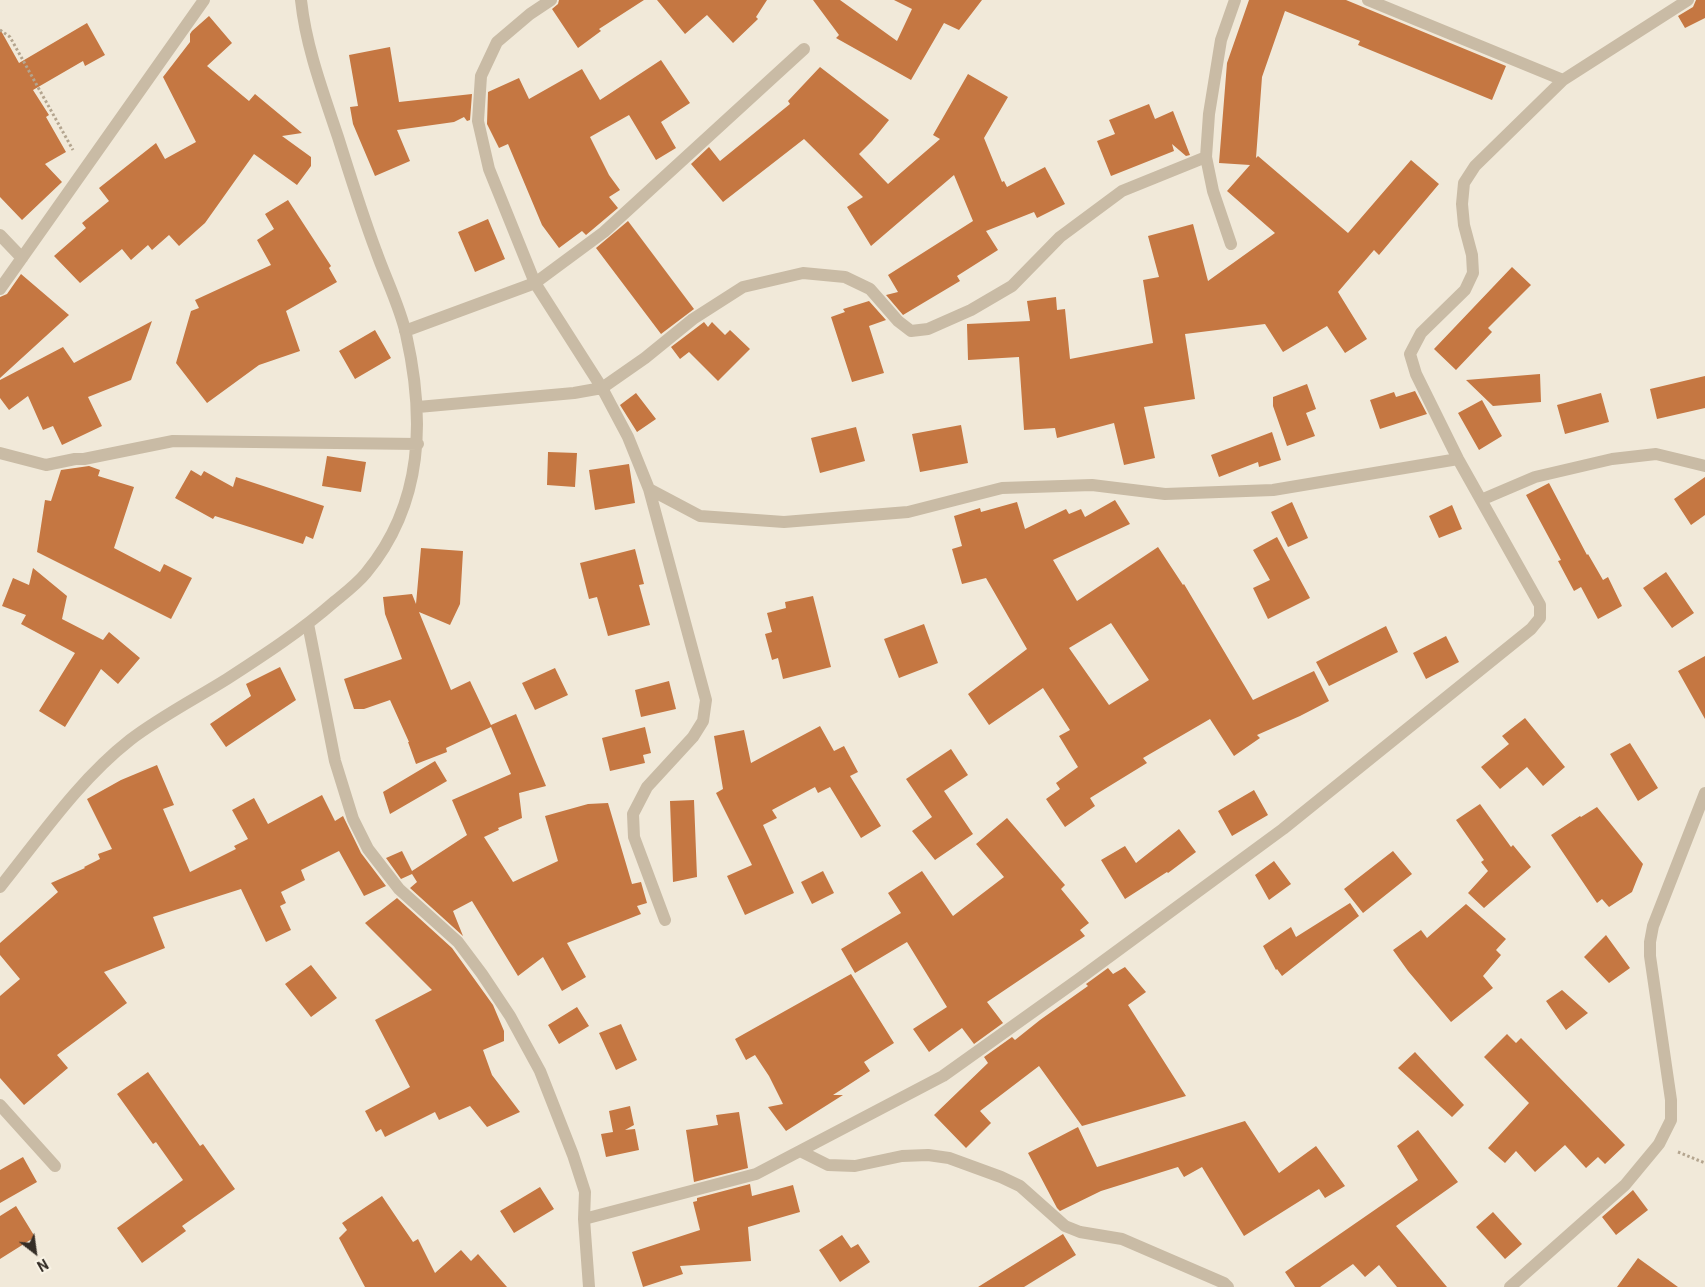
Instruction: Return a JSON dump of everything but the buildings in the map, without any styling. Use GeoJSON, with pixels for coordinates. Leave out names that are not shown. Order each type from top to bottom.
{"type":"FeatureCollection","features":[{"type":"Feature","properties":{"kind":"street"},"geometry":{"type":"LineString","coordinates":[[0,289],[204,0]]}},
{"type":"Feature","properties":{"kind":"street"},"geometry":{"type":"LineString","coordinates":[[0,887],[79,789],[106,759],[133,738],[228,679],[308,624],[365,574],[384,548],[398,520],[412,479],[418,444],[418,407],[406,331],[374,247],[324,98],[309,46],[301,0]]}},
{"type":"Feature","properties":{"kind":"street"},"geometry":{"type":"LineString","coordinates":[[551,0],[530,14],[497,42],[481,76],[478,121],[489,169],[535,283],[602,388],[628,437],[649,489],[706,700],[703,721],[693,737],[647,787],[633,814],[634,837],[665,920]]}},
{"type":"Feature","properties":{"kind":"street"},"geometry":{"type":"LineString","coordinates":[[1231,244],[1213,191],[1206,157],[1208,114],[1221,40],[1235,0]]}},
{"type":"Feature","properties":{"kind":"street"},"geometry":{"type":"LineString","coordinates":[[1368,0],[1563,80]]}},
{"type":"Feature","properties":{"kind":"street"},"geometry":{"type":"LineString","coordinates":[[584,1220],[756,1174],[943,1076],[1283,828],[1531,629],[1540,618],[1540,605],[1458,459],[1416,374],[1410,354],[1421,333],[1465,290],[1473,273],[1472,255],[1464,225],[1462,204],[1464,183],[1475,166],[1563,80],[1688,0]]}},
{"type":"Feature","properties":{"kind":"street"},"geometry":{"type":"LineString","coordinates":[[406,331],[535,283],[604,232],[804,49]]}},
{"type":"Feature","properties":{"kind":"street"},"geometry":{"type":"LineString","coordinates":[[418,407],[574,393],[602,388],[645,358],[693,319],[743,287],[803,274],[845,277],[870,290],[898,321],[910,331],[928,329],[972,310],[1012,286],[1060,237],[1122,191],[1206,157]]}},
{"type":"Feature","properties":{"kind":"street"},"geometry":{"type":"LineString","coordinates":[[0,235],[22,258]]}},
{"type":"Feature","properties":{"kind":"street"},"geometry":{"type":"LineString","coordinates":[[0,453],[46,465],[173,441],[418,444]]}},
{"type":"Feature","properties":{"kind":"street"},"geometry":{"type":"LineString","coordinates":[[1480,500],[1535,477],[1612,459],[1656,454],[1705,466]]}},
{"type":"Feature","properties":{"kind":"street"},"geometry":{"type":"LineString","coordinates":[[649,489],[700,516],[784,522],[908,512],[1002,488],[1092,485],[1165,494],[1273,490],[1458,459]]}},
{"type":"Feature","properties":{"kind":"street"},"geometry":{"type":"LineString","coordinates":[[308,624],[335,761],[353,819],[368,849],[399,889],[458,942],[482,974],[526,1041],[540,1071],[573,1155],[585,1192],[584,1220],[589,1287]]}},
{"type":"Feature","properties":{"kind":"street"},"geometry":{"type":"LineString","coordinates":[[1510,1287],[1625,1185],[1659,1144],[1671,1120],[1671,1100],[1651,964],[1650,942],[1653,926],[1705,793]]}},
{"type":"Feature","properties":{"kind":"street"},"geometry":{"type":"LineString","coordinates":[[0,1105],[54,1166]]}},
{"type":"Feature","properties":{"kind":"street"},"geometry":{"type":"LineString","coordinates":[[800,1151],[828,1165],[855,1166],[902,1156],[928,1155],[949,1158],[1001,1176],[1020,1186],[1065,1226],[1080,1232],[1122,1239],[1224,1283],[1228,1287]]}},
{"type":"Feature","properties":{"kind":"path"},"geometry":{"type":"LineString","coordinates":[[0,30],[10,37],[85,171]]}},
{"type":"Feature","properties":{"kind":"path"},"geometry":{"type":"LineString","coordinates":[[1659,1144],[1705,1163]]}}]}
